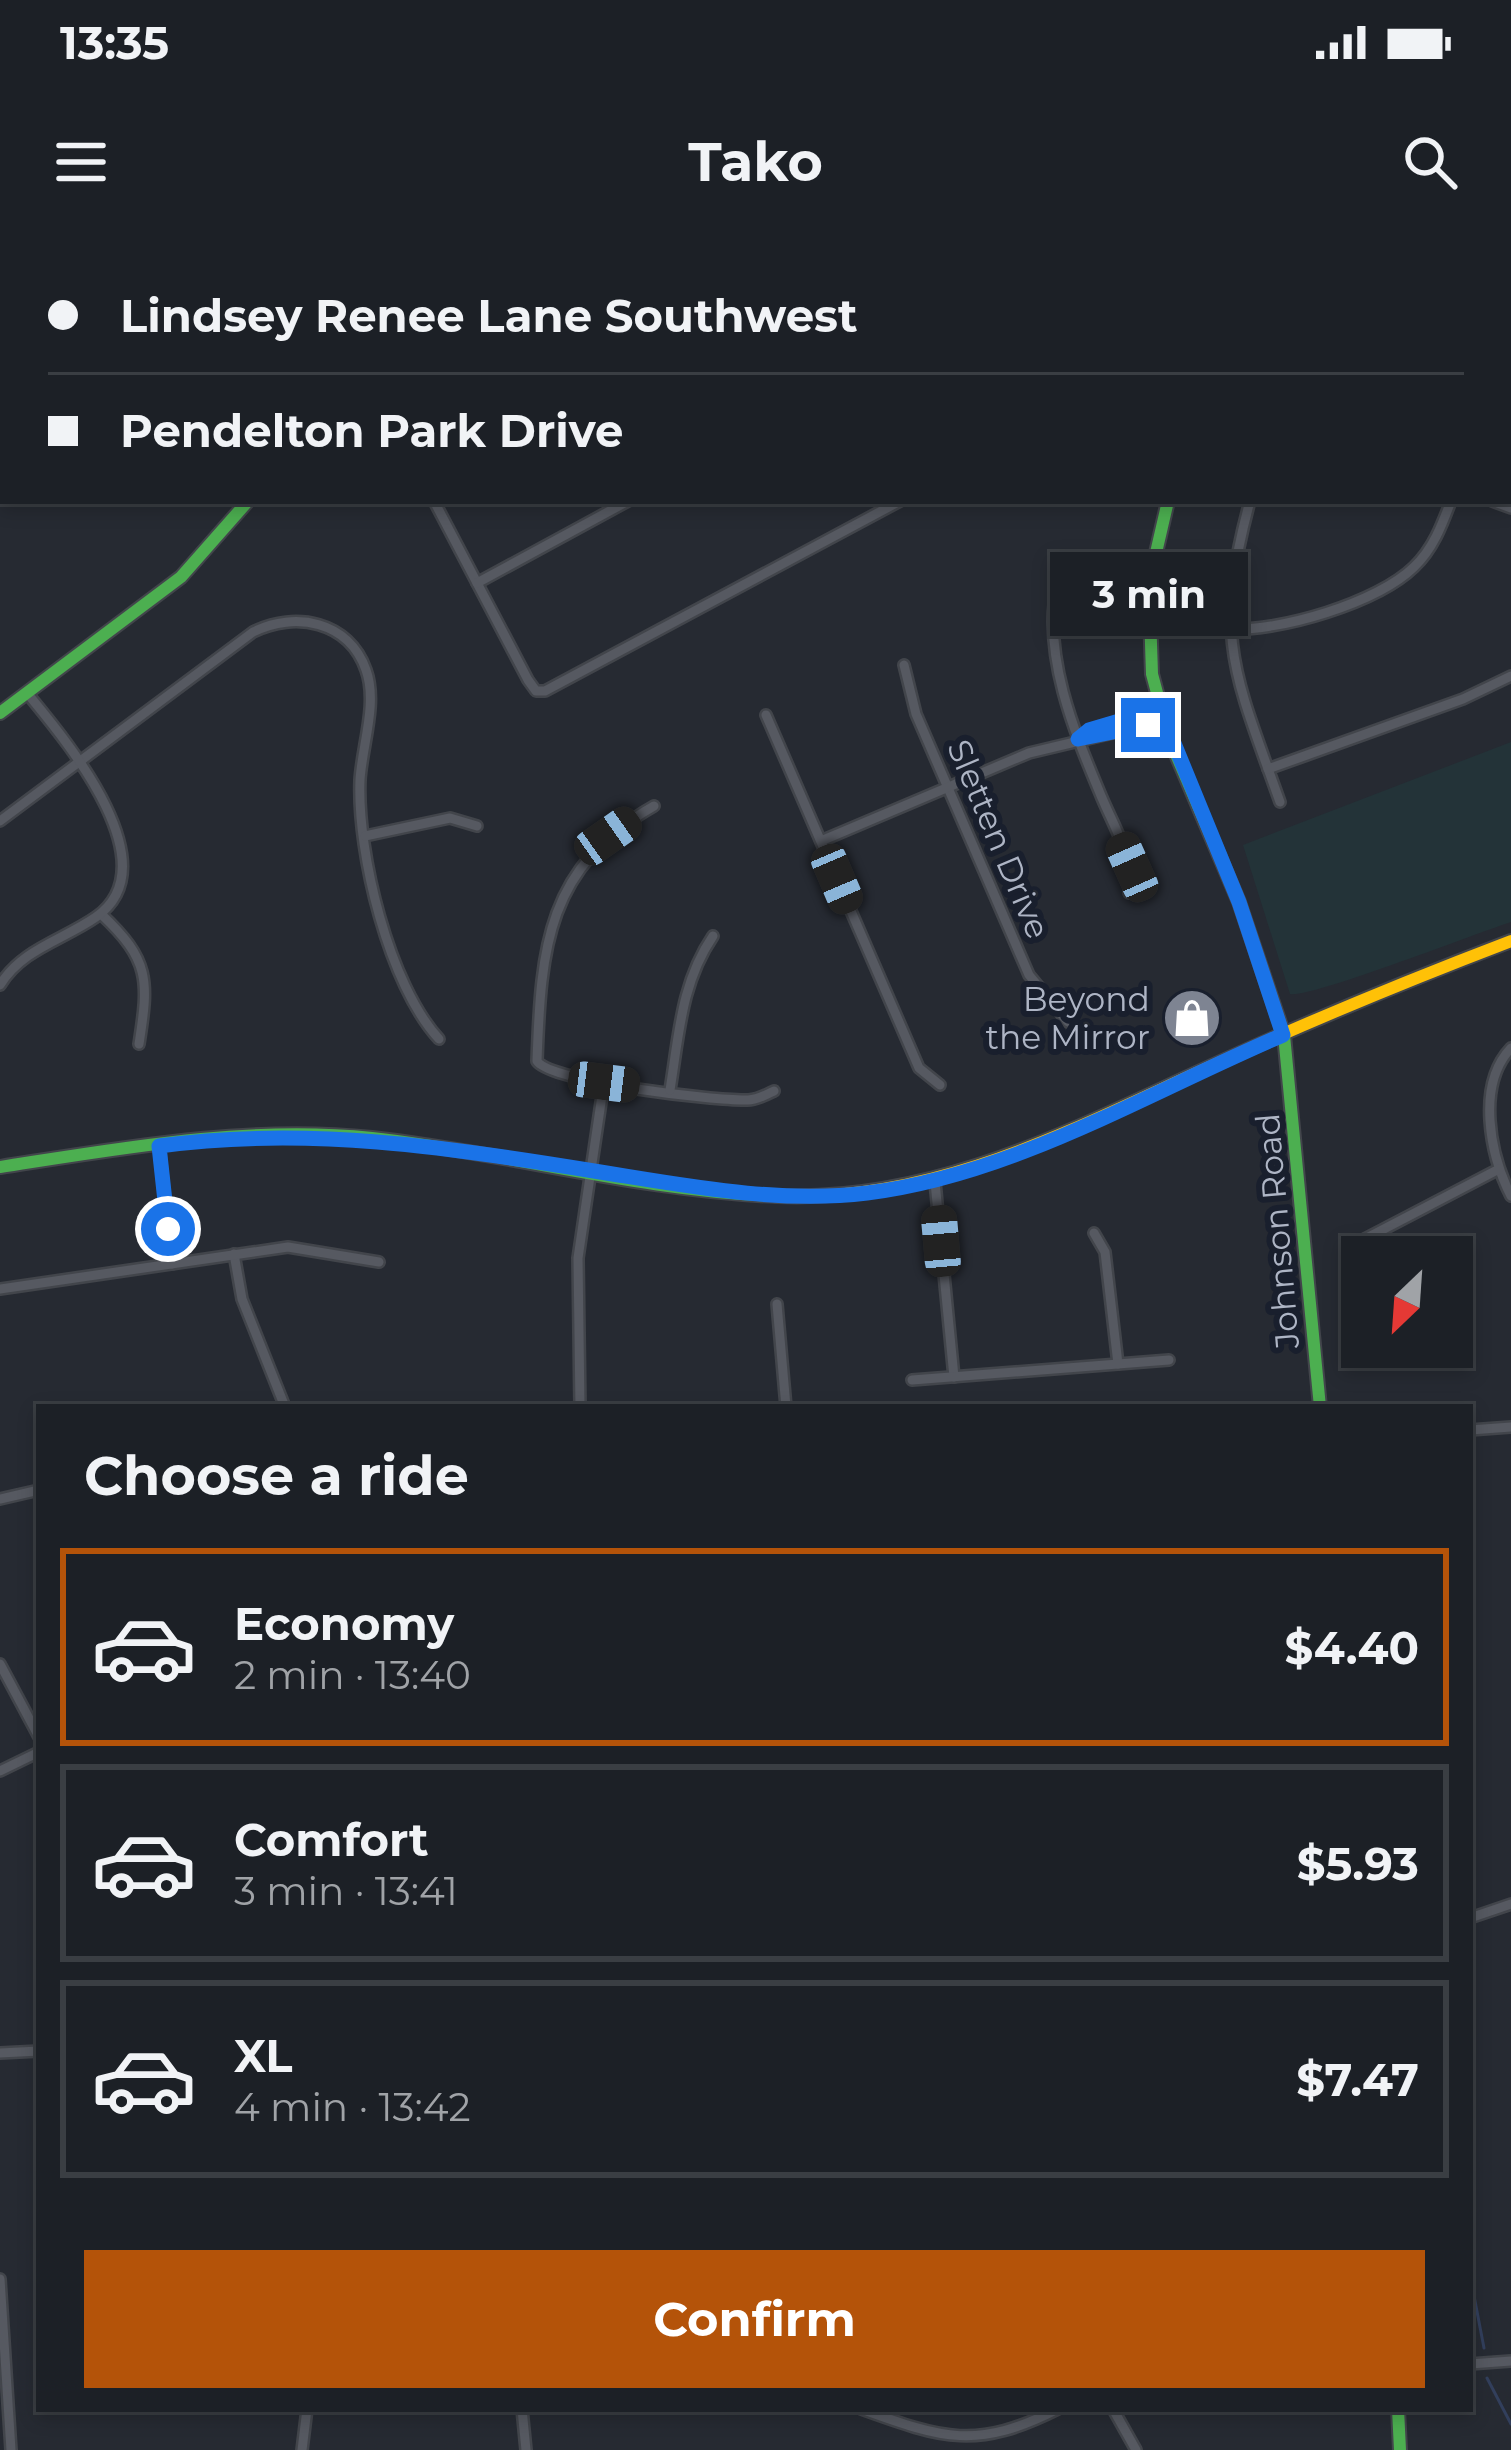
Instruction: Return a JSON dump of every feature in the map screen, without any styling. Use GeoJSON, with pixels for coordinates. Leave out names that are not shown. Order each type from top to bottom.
{"type":"FeatureCollection","features":[{"type":"Feature","properties":{"kind":"main road"},"geometry":{"type":"LineString","coordinates":[[0,713],[181,578],[245,504]]}},
{"type":"Feature","properties":{"kind":"main road","name":"Johnson Road"},"geometry":{"type":"LineString","coordinates":[[1167,504],[1147,614],[1162,715],[1239,902],[1283,1035],[1320,1404]]}},
{"type":"Feature","properties":{"kind":"main road"},"geometry":{"type":"LineString","coordinates":[[0,1167],[242,1136],[335,1136],[680,1186],[820,1196],[935,1182],[1511,941]]}},
{"type":"Feature","properties":{"kind":"main road"},"geometry":{"type":"LineString","coordinates":[[1398,2412],[1400,2450]]}},
{"type":"Feature","properties":{"kind":"street"},"geometry":{"type":"LineString","coordinates":[[436,504],[528,680],[536,691],[545,692],[895,504]]}},
{"type":"Feature","properties":{"kind":"street"},"geometry":{"type":"LineString","coordinates":[[477,583],[622,504]]}},
{"type":"Feature","properties":{"kind":"street"},"geometry":{"type":"LineString","coordinates":[[1249,504],[1232,570],[1229,655],[1280,802]]}},
{"type":"Feature","properties":{"kind":"street"},"geometry":{"type":"LineString","coordinates":[[1228,629],[1274,627],[1388,586],[1418,563],[1449,504]]}},
{"type":"Feature","properties":{"kind":"street"},"geometry":{"type":"LineString","coordinates":[[1057,584],[1049,624],[1078,739],[1132,867],[1129,893]]}},
{"type":"Feature","properties":{"kind":"street"},"geometry":{"type":"LineString","coordinates":[[0,820],[253,632],[280,619],[307,620],[356,648],[368,674],[359,806],[386,938],[417,1016],[439,1039]]}},
{"type":"Feature","properties":{"kind":"street","name":"Sletten Drive"},"geometry":{"type":"LineString","coordinates":[[904,665],[916,714],[1032,983],[1068,1022]]}},
{"type":"Feature","properties":{"kind":"street"},"geometry":{"type":"LineString","coordinates":[[1268,769],[1463,699],[1511,676]]}},
{"type":"Feature","properties":{"kind":"street"},"geometry":{"type":"LineString","coordinates":[[0,985],[36,950],[101,914],[117,887],[121,856],[111,814],[81,760],[27,693]]}},
{"type":"Feature","properties":{"kind":"street"},"geometry":{"type":"LineString","coordinates":[[766,715],[919,1068],[940,1085]]}},
{"type":"Feature","properties":{"kind":"street"},"geometry":{"type":"LineString","coordinates":[[821,841],[947,786],[1078,739],[1089,730],[1162,715]]}},
{"type":"Feature","properties":{"kind":"street"},"geometry":{"type":"LineString","coordinates":[[654,806],[581,861],[564,890],[553,928],[537,1061],[557,1075],[753,1101],[774,1091]]}},
{"type":"Feature","properties":{"kind":"street"},"geometry":{"type":"LineString","coordinates":[[365,836],[450,818],[477,826]]}},
{"type":"Feature","properties":{"kind":"street"},"geometry":{"type":"LineString","coordinates":[[101,914],[141,960],[147,990],[139,1044]]}},
{"type":"Feature","properties":{"kind":"street"},"geometry":{"type":"LineString","coordinates":[[670,1090],[685,989],[692,966],[713,936]]}},
{"type":"Feature","properties":{"kind":"street"},"geometry":{"type":"LineString","coordinates":[[1511,1048],[1490,1082],[1499,1169],[1511,1196]]}},
{"type":"Feature","properties":{"kind":"street"},"geometry":{"type":"LineString","coordinates":[[580,1404],[578,1258],[604,1082]]}},
{"type":"Feature","properties":{"kind":"street"},"geometry":{"type":"LineString","coordinates":[[159,1146],[172,1264]]}},
{"type":"Feature","properties":{"kind":"street"},"geometry":{"type":"LineString","coordinates":[[1371,1236],[1499,1169]]}},
{"type":"Feature","properties":{"kind":"street"},"geometry":{"type":"LineString","coordinates":[[935,1182],[954,1377]]}},
{"type":"Feature","properties":{"kind":"street"},"geometry":{"type":"LineString","coordinates":[[1094,1233],[1105,1252],[1118,1364]]}},
{"type":"Feature","properties":{"kind":"street"},"geometry":{"type":"LineString","coordinates":[[0,1289],[309,1247],[379,1262]]}},
{"type":"Feature","properties":{"kind":"street"},"geometry":{"type":"LineString","coordinates":[[234,1254],[242,1298],[284,1404]]}},
{"type":"Feature","properties":{"kind":"street"},"geometry":{"type":"LineString","coordinates":[[777,1304],[786,1404]]}},
{"type":"Feature","properties":{"kind":"street"},"geometry":{"type":"LineString","coordinates":[[912,1380],[1168,1360]]}},
{"type":"Feature","properties":{"kind":"street"},"geometry":{"type":"LineString","coordinates":[[1473,1430],[1511,1427]]}},
{"type":"Feature","properties":{"kind":"street"},"geometry":{"type":"LineString","coordinates":[[0,1499],[36,1491]]}},
{"type":"Feature","properties":{"kind":"street"},"geometry":{"type":"LineString","coordinates":[[0,1664],[36,1731]]}},
{"type":"Feature","properties":{"kind":"street"},"geometry":{"type":"LineString","coordinates":[[0,1771],[36,1753]]}},
{"type":"Feature","properties":{"kind":"street"},"geometry":{"type":"LineString","coordinates":[[1473,1917],[1511,1904]]}},
{"type":"Feature","properties":{"kind":"street"},"geometry":{"type":"LineString","coordinates":[[0,2053],[36,2051]]}},
{"type":"Feature","properties":{"kind":"street"},"geometry":{"type":"LineString","coordinates":[[0,2279],[11,2450]]}},
{"type":"Feature","properties":{"kind":"street"},"geometry":{"type":"LineString","coordinates":[[1473,2364],[1511,2361]]}},
{"type":"Feature","properties":{"kind":"street"},"geometry":{"type":"LineString","coordinates":[[302,2450],[308,2412]]}},
{"type":"Feature","properties":{"kind":"street"},"geometry":{"type":"LineString","coordinates":[[522,2412],[526,2450]]}},
{"type":"Feature","properties":{"kind":"street"},"geometry":{"type":"LineString","coordinates":[[869,2412],[934,2435],[975,2440],[1001,2435],[1051,2412]]}},
{"type":"Feature","properties":{"kind":"street"},"geometry":{"type":"LineString","coordinates":[[1115,2412],[1136,2450]]}},
{"type":"Feature","properties":{"kind":"shaded area"},"geometry":{"type":"Polygon","coordinates":[[[1511,742],[1511,922],[1359,976],[1290,994],[1243,845],[1511,742]]]}},
{"type":"Feature","properties":{"kind":"waterway"},"geometry":{"type":"LineString","coordinates":[[1473,2291],[1484,2348]]}},
{"type":"Feature","properties":{"kind":"waterway"},"geometry":{"type":"LineString","coordinates":[[1487,2378],[1511,2424]]}},
{"type":"Feature","properties":{"kind":"traffic: fast"},"geometry":{"type":"LineString","coordinates":[[0,713],[181,577],[245,504]]}},
{"type":"Feature","properties":{"kind":"traffic: fast"},"geometry":{"type":"LineString","coordinates":[[1167,504],[1149,583],[1152,674],[1169,738],[1239,902],[1284,1035],[1320,1404]]}},
{"type":"Feature","properties":{"kind":"traffic: fast"},"geometry":{"type":"LineString","coordinates":[[0,1167],[185,1140],[325,1135],[423,1145],[675,1187],[777,1196]]}},
{"type":"Feature","properties":{"kind":"traffic: fast"},"geometry":{"type":"LineString","coordinates":[[1398,2412],[1400,2450]]}},
{"type":"Feature","properties":{"kind":"traffic: slow"},"geometry":{"type":"LineString","coordinates":[[777,1196],[896,1187],[1008,1155],[1331,1013],[1511,941]]}},
{"type":"Feature","properties":{"kind":"place","name":"Beyond the Mirror"},"geometry":{"type":"Point","coordinates":[1192,1018]}},
{"type":"Feature","properties":{"kind":"route"},"geometry":{"type":"LineString","coordinates":[[168,1229],[159,1146],[222,1138],[369,1138],[680,1186],[775,1194],[863,1194],[935,1182],[1016,1153],[1283,1035],[1239,902],[1160,709],[1089,730],[1078,739],[1093,740],[1148,725]]}}]}
